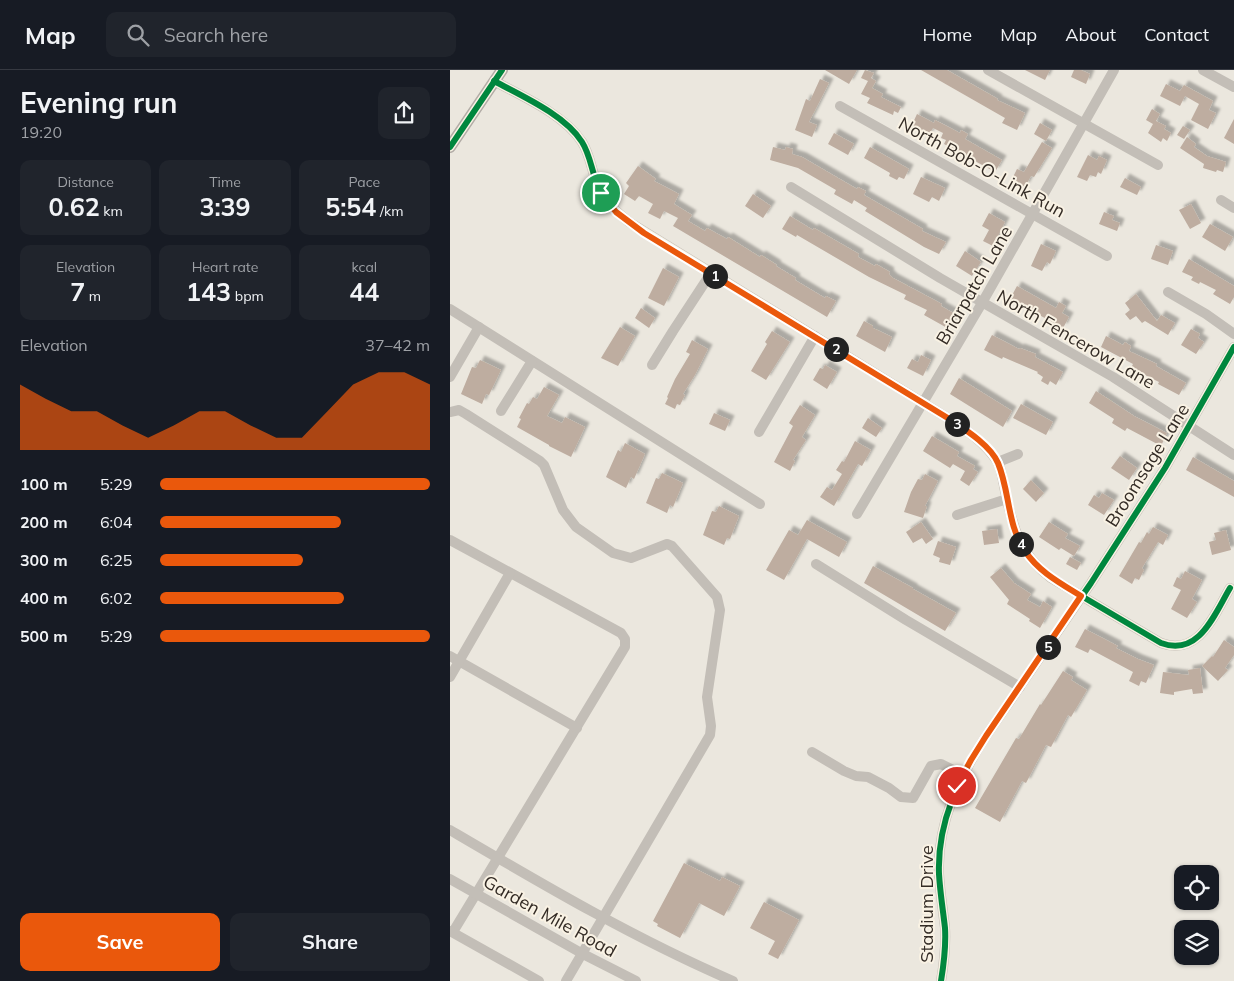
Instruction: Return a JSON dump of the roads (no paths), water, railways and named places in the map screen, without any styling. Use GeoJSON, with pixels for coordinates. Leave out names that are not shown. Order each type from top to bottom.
{"type":"FeatureCollection","features":[{"type":"Feature","properties":{"kind":"main road"},"geometry":{"type":"LineString","coordinates":[[450,147],[502,70]]}},
{"type":"Feature","properties":{"kind":"street"},"geometry":{"type":"LineString","coordinates":[[988,70],[1158,165]]}},
{"type":"Feature","properties":{"kind":"street","name":"Briarpatch Lane"},"geometry":{"type":"LineString","coordinates":[[857,514],[982,303],[1114,70]]}},
{"type":"Feature","properties":{"kind":"street"},"geometry":{"type":"LineString","coordinates":[[1203,70],[1234,87]]}},
{"type":"Feature","properties":{"kind":"street"},"geometry":{"type":"LineString","coordinates":[[494,81],[562,121],[578,136],[586,150],[601,193],[616,212],[644,233],[815,336],[974,436],[998,462],[1015,532],[1024,550],[1043,572],[1161,643],[1176,647],[1191,643],[1200,636],[1230,588]]}},
{"type":"Feature","properties":{"kind":"street","name":"North Bob-O-Link Run"},"geometry":{"type":"LineString","coordinates":[[840,106],[1107,256]]}},
{"type":"Feature","properties":{"kind":"street","name":"North Fencerow Lane"},"geometry":{"type":"LineString","coordinates":[[791,187],[982,303],[1113,377],[1234,455]]}},
{"type":"Feature","properties":{"kind":"street"},"geometry":{"type":"LineString","coordinates":[[1220,200],[1234,208]]}},
{"type":"Feature","properties":{"kind":"street"},"geometry":{"type":"LineString","coordinates":[[652,365],[710,274]]}},
{"type":"Feature","properties":{"kind":"street"},"geometry":{"type":"LineString","coordinates":[[1168,292],[1206,314],[1234,334]]}},
{"type":"Feature","properties":{"kind":"street"},"geometry":{"type":"LineString","coordinates":[[450,309],[760,504]]}},
{"type":"Feature","properties":{"kind":"street"},"geometry":{"type":"LineString","coordinates":[[450,377],[479,327]]}},
{"type":"Feature","properties":{"kind":"street"},"geometry":{"type":"LineString","coordinates":[[759,432],[815,336]]}},
{"type":"Feature","properties":{"kind":"street","name":"Broomsage Lane"},"geometry":{"type":"LineString","coordinates":[[1081,596],[1160,476],[1190,427],[1234,347]]}},
{"type":"Feature","properties":{"kind":"street"},"geometry":{"type":"LineString","coordinates":[[501,411],[532,361]]}},
{"type":"Feature","properties":{"kind":"street"},"geometry":{"type":"LineString","coordinates":[[450,412],[459,410],[540,461],[544,465],[563,510],[576,527],[613,553],[631,558],[666,544],[672,546],[717,597],[719,604],[720,610],[707,697],[711,726],[710,735],[566,981]]}},
{"type":"Feature","properties":{"kind":"street"},"geometry":{"type":"LineString","coordinates":[[998,462],[1018,454]]}},
{"type":"Feature","properties":{"kind":"street"},"geometry":{"type":"LineString","coordinates":[[957,515],[1007,499]]}},
{"type":"Feature","properties":{"kind":"street"},"geometry":{"type":"LineString","coordinates":[[450,540],[621,633],[626,640],[625,647],[577,728],[452,931],[539,981]]}},
{"type":"Feature","properties":{"kind":"street"},"geometry":{"type":"LineString","coordinates":[[816,564],[1020,687]]}},
{"type":"Feature","properties":{"kind":"street"},"geometry":{"type":"LineString","coordinates":[[450,677],[455,658],[510,573]]}},
{"type":"Feature","properties":{"kind":"street","name":"Stadium Drive"},"geometry":{"type":"LineString","coordinates":[[941,981],[945,942],[939,873],[941,843],[947,814],[963,776],[986,736],[1081,596]]}},
{"type":"Feature","properties":{"kind":"street"},"geometry":{"type":"LineString","coordinates":[[455,658],[577,728]]}},
{"type":"Feature","properties":{"kind":"street"},"geometry":{"type":"LineString","coordinates":[[812,752],[844,771],[856,776],[868,777],[901,797],[913,798],[931,766],[941,764],[963,776]]}},
{"type":"Feature","properties":{"kind":"street"},"geometry":{"type":"LineString","coordinates":[[450,830],[604,917],[701,967],[733,981]]}},
{"type":"Feature","properties":{"kind":"street","name":"Garden Mile Road"},"geometry":{"type":"LineString","coordinates":[[450,879],[583,954],[636,981]]}}]}
